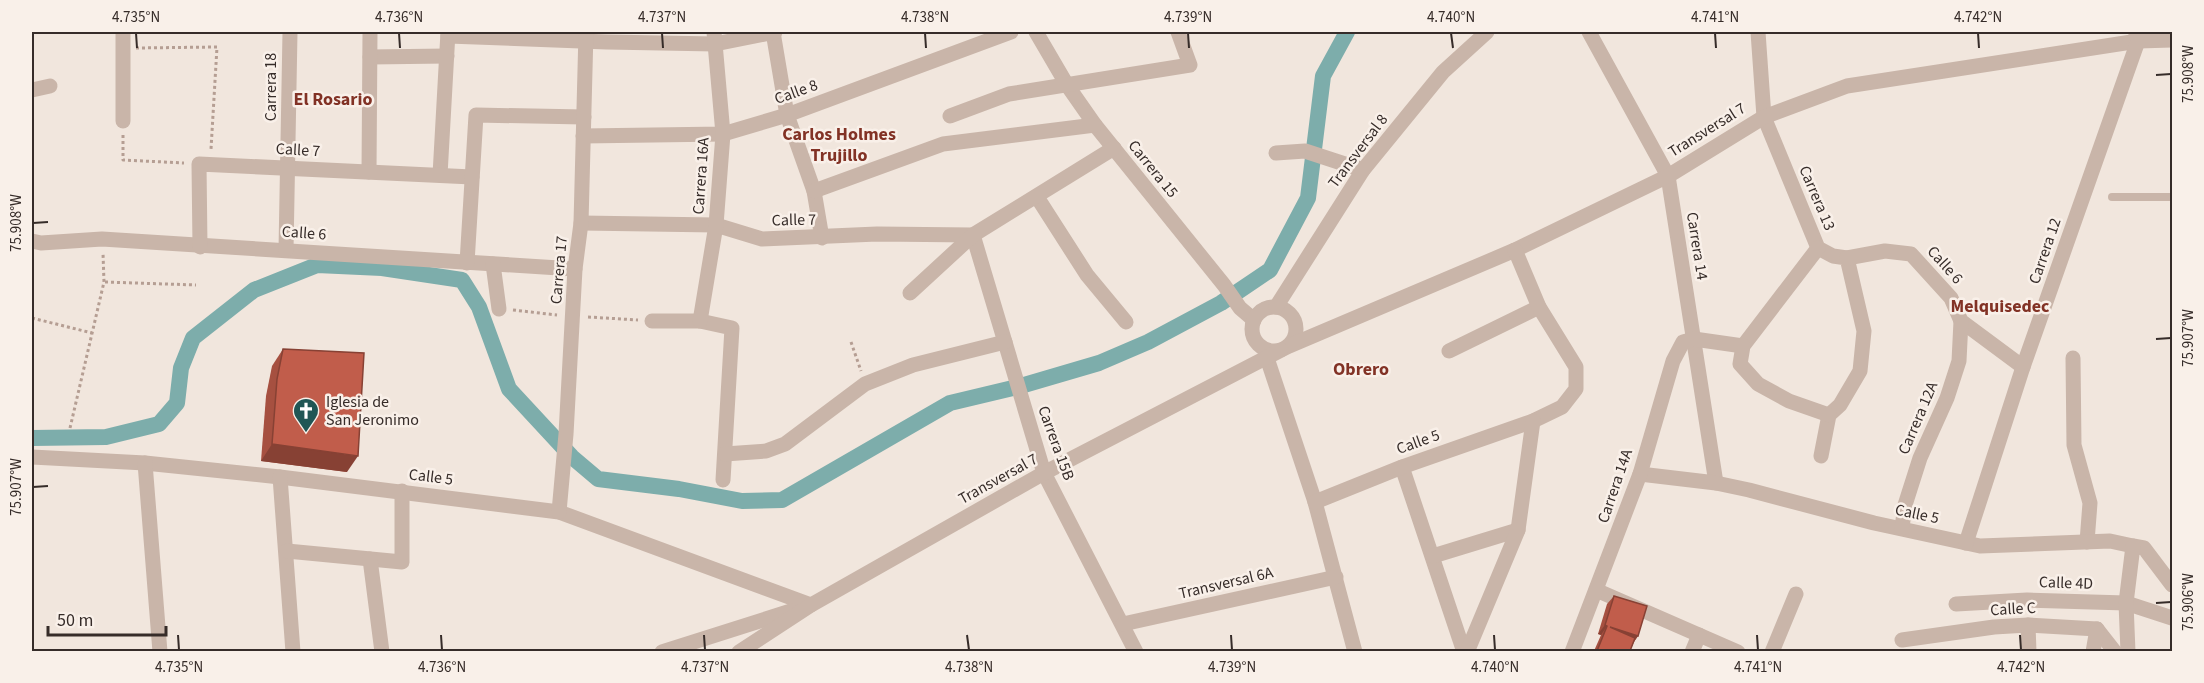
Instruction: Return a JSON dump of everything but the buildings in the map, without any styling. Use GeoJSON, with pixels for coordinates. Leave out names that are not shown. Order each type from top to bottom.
{"type":"FeatureCollection","features":[{"type":"Feature","properties":{"kind":"street"},"geometry":{"type":"LineString","coordinates":[[123,32],[123,121]]}},
{"type":"Feature","properties":{"kind":"street","name":"Carrera 18"},"geometry":{"type":"LineString","coordinates":[[286,250],[290,32]]}},
{"type":"Feature","properties":{"kind":"street"},"geometry":{"type":"LineString","coordinates":[[369,172],[370,32]]}},
{"type":"Feature","properties":{"kind":"street"},"geometry":{"type":"LineString","coordinates":[[440,175],[448,34],[714,38],[773,32],[788,115],[814,191],[822,238]]}},
{"type":"Feature","properties":{"kind":"street","name":"Calle 8"},"geometry":{"type":"LineString","coordinates":[[583,136],[723,134],[788,115],[1011,32]]}},
{"type":"Feature","properties":{"kind":"street","name":"Carrera 15"},"geometry":{"type":"LineString","coordinates":[[1036,32],[1066,85],[1095,125],[1240,308],[1254,320]]}},
{"type":"Feature","properties":{"kind":"street"},"geometry":{"type":"LineString","coordinates":[[950,116],[1009,94],[1190,65],[1178,32]]}},
{"type":"Feature","properties":{"kind":"street","name":"Transversal 8"},"geometry":{"type":"LineString","coordinates":[[1276,307],[1363,170],[1443,72],[1486,32]]}},
{"type":"Feature","properties":{"kind":"street","name":"Carrera 14"},"geometry":{"type":"LineString","coordinates":[[1589,32],[1668,176],[1716,483]]}},
{"type":"Feature","properties":{"kind":"street","name":"Carrera 13"},"geometry":{"type":"LineString","coordinates":[[1758,32],[1764,117],[1818,248],[1833,256],[1847,258]]}},
{"type":"Feature","properties":{"kind":"street","name":"Transversal 7"},"geometry":{"type":"LineString","coordinates":[[739,651],[811,605],[1044,473],[1285,348],[1515,250],[1668,176],[1764,117],[1846,86],[2137,36],[2172,40]]}},
{"type":"Feature","properties":{"kind":"street","name":"Carrera 12"},"geometry":{"type":"LineString","coordinates":[[1966,543],[2023,367],[2137,36]]}},
{"type":"Feature","properties":{"kind":"street","name":"Carrera 17"},"geometry":{"type":"LineString","coordinates":[[559,512],[567,434],[575,269],[581,223],[586,37]]}},
{"type":"Feature","properties":{"kind":"street","name":"Carrera 16A"},"geometry":{"type":"LineString","coordinates":[[700,321],[716,225],[723,134],[714,38]]}},
{"type":"Feature","properties":{"kind":"street"},"geometry":{"type":"LineString","coordinates":[[370,57],[447,56]]}},
{"type":"Feature","properties":{"kind":"street"},"geometry":{"type":"LineString","coordinates":[[32,90],[50,86]]}},
{"type":"Feature","properties":{"kind":"street"},"geometry":{"type":"LineString","coordinates":[[467,263],[476,115],[584,117]]}},
{"type":"Feature","properties":{"kind":"street","name":"Calle 7"},"geometry":{"type":"LineString","coordinates":[[814,191],[943,144],[1095,125]]}},
{"type":"Feature","properties":{"kind":"street"},"geometry":{"type":"LineString","coordinates":[[910,293],[973,235],[1114,148]]}},
{"type":"Feature","properties":{"kind":"street"},"geometry":{"type":"LineString","coordinates":[[1276,153],[1305,151],[1363,170]]}},
{"type":"Feature","properties":{"kind":"street"},"geometry":{"type":"LineString","coordinates":[[200,247],[205,164]]}},
{"type":"Feature","properties":{"kind":"street","name":"Calle 7"},"geometry":{"type":"LineString","coordinates":[[205,164],[472,177]]}},
{"type":"Feature","properties":{"kind":"street"},"geometry":{"type":"LineString","coordinates":[[1037,197],[1087,275],[1126,322]]}},
{"type":"Feature","properties":{"kind":"street","name":"Calle 7"},"geometry":{"type":"LineString","coordinates":[[581,223],[716,225],[762,239],[877,234],[973,235]]}},
{"type":"Feature","properties":{"kind":"street","name":"Carrera 15B"},"geometry":{"type":"LineString","coordinates":[[973,235],[1044,473],[1136,651]]}},
{"type":"Feature","properties":{"kind":"street","name":"Calle 6"},"geometry":{"type":"LineString","coordinates":[[32,240],[41,243],[102,239],[575,269]]}},
{"type":"Feature","properties":{"kind":"street"},"geometry":{"type":"LineString","coordinates":[[1818,248],[1743,346],[1740,364],[1758,384],[1768,390],[1789,401],[1829,415]]}},
{"type":"Feature","properties":{"kind":"street"},"geometry":{"type":"LineString","coordinates":[[1449,351],[1539,307],[1515,250]]}},
{"type":"Feature","properties":{"kind":"street","name":"Calle 6"},"geometry":{"type":"LineString","coordinates":[[1847,258],[1885,251],[1911,254],[1951,298],[1961,321],[2023,367]]}},
{"type":"Feature","properties":{"kind":"street"},"geometry":{"type":"LineString","coordinates":[[1821,456],[1829,415],[1840,405],[1860,371],[1864,331],[1847,258]]}},
{"type":"Feature","properties":{"kind":"street"},"geometry":{"type":"LineString","coordinates":[[493,264],[499,309]]}},
{"type":"Feature","properties":{"kind":"street"},"geometry":{"type":"LineString","coordinates":[[1276,307],[1285,309],[1291,314],[1296,331],[1294,339],[1285,348],[1266,350],[1259,346],[1252,333],[1254,320],[1263,310],[1276,307]]}},
{"type":"Feature","properties":{"kind":"street","name":"Calle 5"},"geometry":{"type":"LineString","coordinates":[[1315,502],[1402,467],[1533,421],[1562,407],[1576,389],[1576,368],[1539,307]]}},
{"type":"Feature","properties":{"kind":"street"},"geometry":{"type":"LineString","coordinates":[[652,321],[700,321],[732,328],[723,480]]}},
{"type":"Feature","properties":{"kind":"street","name":"Carrera 12A"},"geometry":{"type":"LineString","coordinates":[[1902,528],[1905,505],[1920,459],[1947,398],[1959,361],[1961,321]]}},
{"type":"Feature","properties":{"kind":"street"},"geometry":{"type":"LineString","coordinates":[[1694,339],[1743,346]]}},
{"type":"Feature","properties":{"kind":"street","name":"Carrera 14A"},"geometry":{"type":"LineString","coordinates":[[1572,651],[1640,474],[1673,361],[1683,342],[1694,339]]}},
{"type":"Feature","properties":{"kind":"street"},"geometry":{"type":"LineString","coordinates":[[725,454],[766,451],[786,444],[865,384],[913,365],[1005,342]]}},
{"type":"Feature","properties":{"kind":"street"},"geometry":{"type":"LineString","coordinates":[[2073,357],[2074,445],[2090,503],[2086,542]]}},
{"type":"Feature","properties":{"kind":"street"},"geometry":{"type":"LineString","coordinates":[[1267,358],[1315,502],[1355,651]]}},
{"type":"Feature","properties":{"kind":"street"},"geometry":{"type":"LineString","coordinates":[[1465,651],[1518,530],[1533,421]]}},
{"type":"Feature","properties":{"kind":"street","name":"Calle 5"},"geometry":{"type":"LineString","coordinates":[[32,457],[145,463],[280,477],[559,512],[811,605]]}},
{"type":"Feature","properties":{"kind":"street"},"geometry":{"type":"LineString","coordinates":[[145,463],[160,651]]}},
{"type":"Feature","properties":{"kind":"street"},"geometry":{"type":"LineString","coordinates":[[1402,467],[1465,651]]}},
{"type":"Feature","properties":{"kind":"street","name":"Calle 5"},"geometry":{"type":"LineString","coordinates":[[1640,474],[1716,483],[1874,524],[1980,546],[2110,542],[2144,548],[2172,585]]}},
{"type":"Feature","properties":{"kind":"street"},"geometry":{"type":"LineString","coordinates":[[280,477],[293,651]]}},
{"type":"Feature","properties":{"kind":"street"},"geometry":{"type":"LineString","coordinates":[[287,551],[402,562],[402,491]]}},
{"type":"Feature","properties":{"kind":"street"},"geometry":{"type":"LineString","coordinates":[[1433,556],[1518,530]]}},
{"type":"Feature","properties":{"kind":"street"},"geometry":{"type":"LineString","coordinates":[[2128,651],[2126,603],[2133,546]]}},
{"type":"Feature","properties":{"kind":"street"},"geometry":{"type":"LineString","coordinates":[[370,559],[382,651]]}},
{"type":"Feature","properties":{"kind":"street","name":"Transversal 6A"},"geometry":{"type":"LineString","coordinates":[[1123,624],[1336,577]]}},
{"type":"Feature","properties":{"kind":"street"},"geometry":{"type":"LineString","coordinates":[[1596,590],[1737,651]]}},
{"type":"Feature","properties":{"kind":"street"},"geometry":{"type":"LineString","coordinates":[[1772,651],[1796,594]]}},
{"type":"Feature","properties":{"kind":"street","name":"Calle 4D"},"geometry":{"type":"LineString","coordinates":[[1956,604],[2028,600],[2126,603],[2172,618]]}},
{"type":"Feature","properties":{"kind":"street"},"geometry":{"type":"LineString","coordinates":[[662,651],[811,605]]}},
{"type":"Feature","properties":{"kind":"street"},"geometry":{"type":"LineString","coordinates":[[2028,625],[2029,651]]}},
{"type":"Feature","properties":{"kind":"street","name":"Calle C"},"geometry":{"type":"LineString","coordinates":[[1902,640],[1994,627],[2028,625],[2097,629]]}},
{"type":"Feature","properties":{"kind":"street"},"geometry":{"type":"LineString","coordinates":[[2093,651],[2097,629]]}},
{"type":"Feature","properties":{"kind":"street"},"geometry":{"type":"LineString","coordinates":[[2097,629],[2115,651]]}},
{"type":"Feature","properties":{"kind":"street"},"geometry":{"type":"LineString","coordinates":[[1692,651],[1699,635]]}},
{"type":"Feature","properties":{"kind":"lane"},"geometry":{"type":"LineString","coordinates":[[2112,197],[2172,197]]}},
{"type":"Feature","properties":{"kind":"path"},"geometry":{"type":"LineString","coordinates":[[123,48],[217,47],[205,164],[123,160],[123,121]]}},
{"type":"Feature","properties":{"kind":"path"},"geometry":{"type":"LineString","coordinates":[[70,428],[104,282],[102,239]]}},
{"type":"Feature","properties":{"kind":"path"},"geometry":{"type":"LineString","coordinates":[[104,282],[196,285]]}},
{"type":"Feature","properties":{"kind":"path"},"geometry":{"type":"LineString","coordinates":[[499,309],[652,321]]}},
{"type":"Feature","properties":{"kind":"path"},"geometry":{"type":"LineString","coordinates":[[32,318],[92,333]]}},
{"type":"Feature","properties":{"kind":"path"},"geometry":{"type":"LineString","coordinates":[[851,342],[865,384]]}},
{"type":"Feature","properties":{"kind":"waterway"},"geometry":{"type":"LineString","coordinates":[[32,438],[106,437],[159,424],[177,403],[181,368],[193,338],[254,290],[317,265],[382,268],[462,280],[479,307],[509,389],[572,457],[598,479],[679,489],[742,501],[782,500],[950,403],[1017,387],[1099,363],[1148,342],[1221,303],[1270,270],[1308,198],[1323,76],[1347,32]]}},
{"type":"Feature","properties":{"kind":"place","name":"Iglesia de San Jeronimo"},"geometry":{"type":"Point","coordinates":[306,434]}},
{"type":"Feature","properties":{"kind":"district","name":"El Rosario"},"geometry":{"type":"Point","coordinates":[333,99]}},
{"type":"Feature","properties":{"kind":"district","name":"Carlos Holmes Trujillo"},"geometry":{"type":"Point","coordinates":[839,144]}},
{"type":"Feature","properties":{"kind":"district","name":"Melquisedec"},"geometry":{"type":"Point","coordinates":[2000,306]}},
{"type":"Feature","properties":{"kind":"district","name":"Obrero"},"geometry":{"type":"Point","coordinates":[1361,369]}}]}
